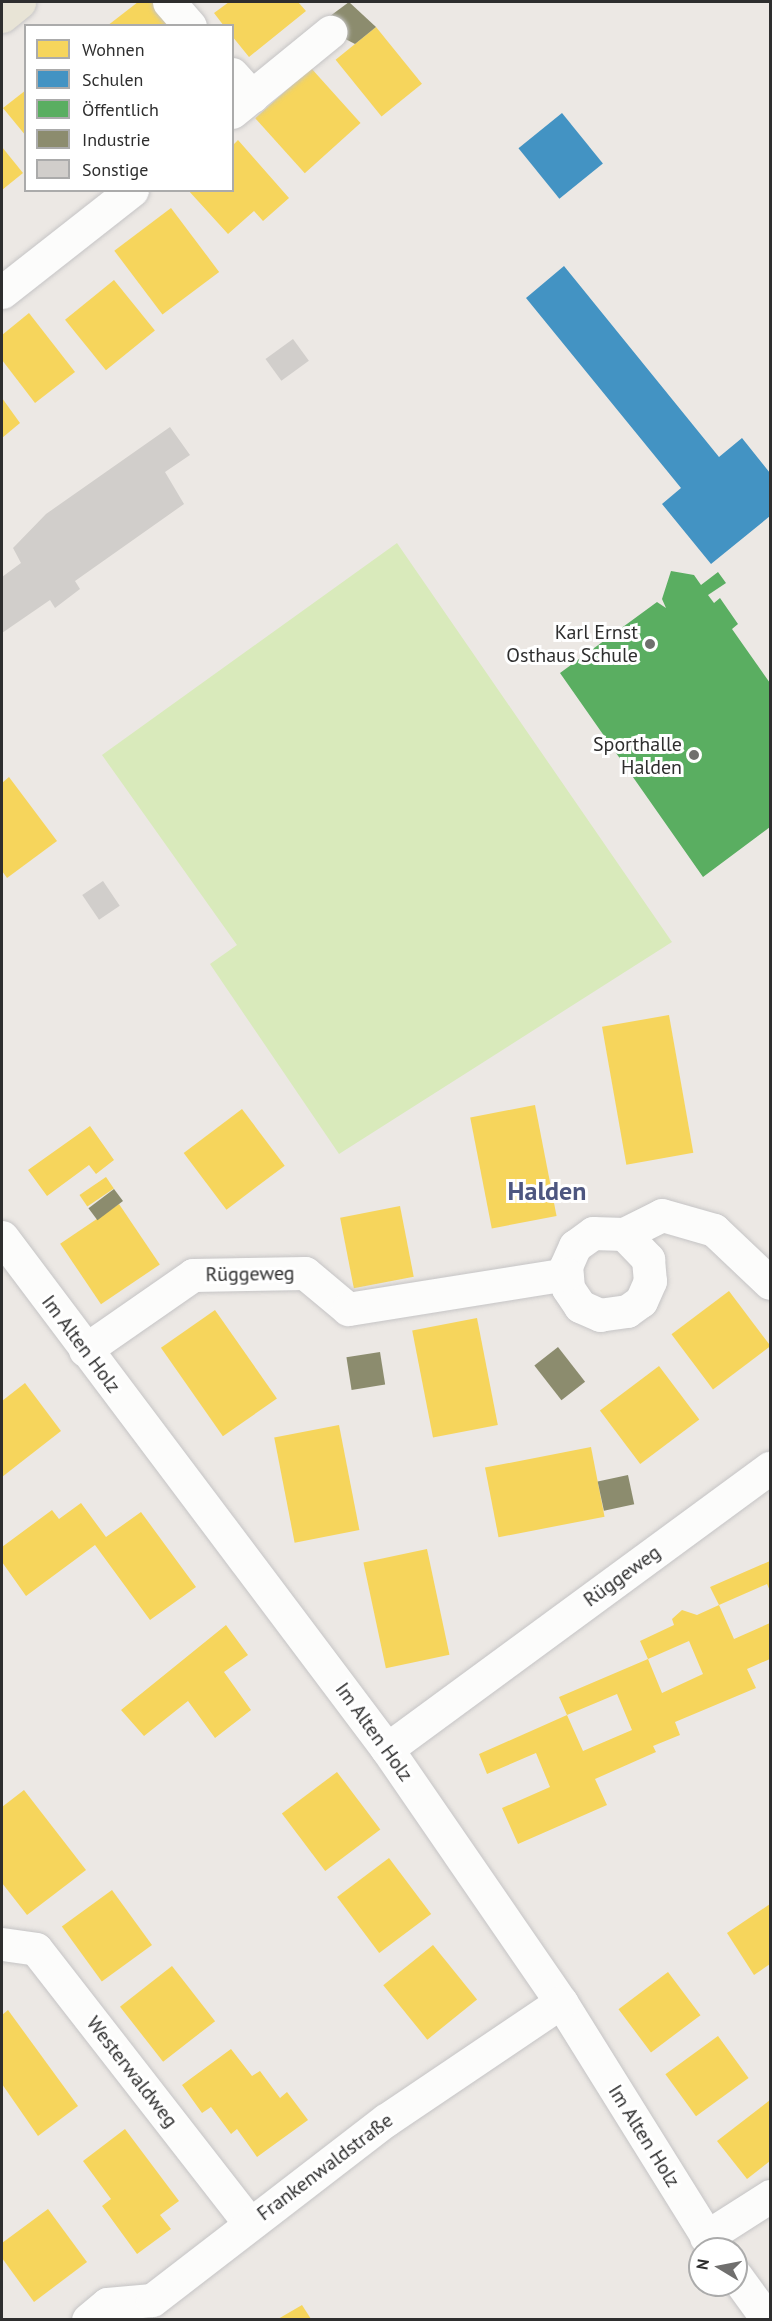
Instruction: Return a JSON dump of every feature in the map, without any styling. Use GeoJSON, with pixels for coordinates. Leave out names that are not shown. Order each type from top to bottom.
{"type":"FeatureCollection","features":[{"type":"Feature","properties":{"kind":"main road"},"geometry":{"type":"LineString","coordinates":[[2,16],[19,2]]}},
{"type":"Feature","properties":{"kind":"street"},"geometry":{"type":"LineString","coordinates":[[169,2],[188,24]]}},
{"type":"Feature","properties":{"kind":"street"},"geometry":{"type":"LineString","coordinates":[[239,94],[330,32]]}},
{"type":"Feature","properties":{"kind":"street"},"geometry":{"type":"LineString","coordinates":[[2,292],[129,192]]}},
{"type":"Feature","properties":{"kind":"street"},"geometry":{"type":"LineString","coordinates":[[624,1234],[648,1259],[650,1281],[640,1301],[627,1311],[600,1315],[580,1306],[566,1274],[576,1246],[593,1233],[624,1234],[662,1215],[689,1220],[714,1230],[771,1283]]}},
{"type":"Feature","properties":{"kind":"street","name":"Im Alten Holz"},"geometry":{"type":"LineString","coordinates":[[2,1237],[387,1749],[561,2002],[707,2237]]}},
{"type":"Feature","properties":{"kind":"street","name":"Rüggeweg"},"geometry":{"type":"LineString","coordinates":[[85,1350],[193,1275],[305,1273],[348,1309],[566,1274]]}},
{"type":"Feature","properties":{"kind":"street","name":"Rüggeweg"},"geometry":{"type":"LineString","coordinates":[[387,1749],[771,1468]]}},
{"type":"Feature","properties":{"kind":"street","name":"Westerwaldweg"},"geometry":{"type":"LineString","coordinates":[[2,1944],[36,1949],[249,2223]]}},
{"type":"Feature","properties":{"kind":"street","name":"Frankenwaldstraße"},"geometry":{"type":"LineString","coordinates":[[88,2319],[107,2304],[152,2300],[249,2223],[386,2120],[561,2002]]}},
{"type":"Feature","properties":{"kind":"street"},"geometry":{"type":"LineString","coordinates":[[719,2237],[771,2196]]}},
{"type":"Feature","properties":{"kind":"street"},"geometry":{"type":"LineString","coordinates":[[748,2292],[768,2319]]}},
{"type":"Feature","properties":{"kind":"green space"},"geometry":{"type":"Polygon","coordinates":[[[397,543],[672,942],[339,1154],[210,964],[237,945],[102,755],[397,543]]]}},
{"type":"Feature","properties":{"kind":"building: Wohnen"},"geometry":{"type":"Polygon","coordinates":[[[138,2],[152,2],[169,24],[110,24],[138,2]]]}},
{"type":"Feature","properties":{"kind":"building: Wohnen"},"geometry":{"type":"Polygon","coordinates":[[[229,2],[298,2],[306,11],[249,57],[234,38],[234,24],[222,24],[214,13],[229,2]]]}},
{"type":"Feature","properties":{"kind":"building: Wohnen"},"geometry":{"type":"Polygon","coordinates":[[[376,27],[422,84],[382,116],[336,60],[376,27]]]}},
{"type":"Feature","properties":{"kind":"building: Wohnen"},"geometry":{"type":"Polygon","coordinates":[[[311,68],[361,123],[305,173],[255,118],[311,68]]]}},
{"type":"Feature","properties":{"kind":"building: Wohnen"},"geometry":{"type":"Polygon","coordinates":[[[24,92],[24,134],[3,108],[24,92]]]}},
{"type":"Feature","properties":{"kind":"building: Wohnen"},"geometry":{"type":"Polygon","coordinates":[[[238,140],[289,198],[263,221],[254,211],[228,234],[190,192],[234,192],[234,144],[238,140]]]}},
{"type":"Feature","properties":{"kind":"building: Wohnen"},"geometry":{"type":"Polygon","coordinates":[[[2,147],[23,173],[2,190],[2,147]]]}},
{"type":"Feature","properties":{"kind":"building: Wohnen"},"geometry":{"type":"Polygon","coordinates":[[[171,208],[219,272],[162,315],[114,251],[171,208]]]}},
{"type":"Feature","properties":{"kind":"building: Wohnen"},"geometry":{"type":"Polygon","coordinates":[[[114,280],[155,331],[106,370],[65,320],[114,280]]]}},
{"type":"Feature","properties":{"kind":"building: Wohnen"},"geometry":{"type":"Polygon","coordinates":[[[29,313],[75,372],[35,403],[2,360],[2,335],[29,313]]]}},
{"type":"Feature","properties":{"kind":"building: Wohnen"},"geometry":{"type":"Polygon","coordinates":[[[2,398],[20,423],[2,438],[2,398]]]}},
{"type":"Feature","properties":{"kind":"building: Wohnen"},"geometry":{"type":"Polygon","coordinates":[[[9,777],[57,841],[7,878],[2,871],[2,783],[9,777]]]}},
{"type":"Feature","properties":{"kind":"building: Wohnen"},"geometry":{"type":"Polygon","coordinates":[[[669,1015],[693,1153],[626,1165],[602,1027],[669,1015]]]}},
{"type":"Feature","properties":{"kind":"building: Wohnen"},"geometry":{"type":"Polygon","coordinates":[[[535,1105],[557,1216],[492,1229],[470,1118],[535,1105]]]}},
{"type":"Feature","properties":{"kind":"building: Wohnen"},"geometry":{"type":"Polygon","coordinates":[[[242,1109],[285,1166],[226,1210],[184,1153],[242,1109]]]}},
{"type":"Feature","properties":{"kind":"building: Wohnen"},"geometry":{"type":"Polygon","coordinates":[[[90,1126],[114,1160],[96,1174],[89,1165],[47,1196],[28,1170],[90,1126]]]}},
{"type":"Feature","properties":{"kind":"building: Wohnen"},"geometry":{"type":"Polygon","coordinates":[[[106,1177],[114,1189],[87,1207],[79,1195],[106,1177]]]}},
{"type":"Feature","properties":{"kind":"building: Wohnen"},"geometry":{"type":"Polygon","coordinates":[[[119,1204],[160,1265],[101,1304],[60,1244],[119,1204]]]}},
{"type":"Feature","properties":{"kind":"building: Wohnen"},"geometry":{"type":"Polygon","coordinates":[[[400,1206],[414,1277],[354,1288],[340,1218],[400,1206]]]}},
{"type":"Feature","properties":{"kind":"building: Wohnen"},"geometry":{"type":"Polygon","coordinates":[[[729,1291],[770,1347],[713,1389],[671,1334],[729,1291]]]}},
{"type":"Feature","properties":{"kind":"building: Wohnen"},"geometry":{"type":"Polygon","coordinates":[[[215,1310],[277,1398],[223,1436],[161,1348],[215,1310]]]}},
{"type":"Feature","properties":{"kind":"building: Wohnen"},"geometry":{"type":"Polygon","coordinates":[[[477,1318],[498,1425],[433,1438],[412,1331],[477,1318]]]}},
{"type":"Feature","properties":{"kind":"building: Wohnen"},"geometry":{"type":"Polygon","coordinates":[[[659,1366],[699,1420],[640,1464],[600,1411],[659,1366]]]}},
{"type":"Feature","properties":{"kind":"building: Wohnen"},"geometry":{"type":"Polygon","coordinates":[[[25,1383],[61,1431],[2,1477],[2,1401],[25,1383]]]}},
{"type":"Feature","properties":{"kind":"building: Wohnen"},"geometry":{"type":"Polygon","coordinates":[[[339,1425],[359,1530],[295,1543],[274,1438],[339,1425]]]}},
{"type":"Feature","properties":{"kind":"building: Wohnen"},"geometry":{"type":"Polygon","coordinates":[[[591,1447],[605,1517],[499,1537],[485,1468],[591,1447]]]}},
{"type":"Feature","properties":{"kind":"building: Wohnen"},"geometry":{"type":"Polygon","coordinates":[[[81,1503],[106,1537],[141,1512],[196,1587],[150,1620],[95,1545],[26,1596],[2,1562],[2,1547],[52,1510],[59,1519],[81,1503]]]}},
{"type":"Feature","properties":{"kind":"building: Wohnen"},"geometry":{"type":"Polygon","coordinates":[[[427,1549],[449,1655],[386,1668],[363,1563],[427,1549]]]}},
{"type":"Feature","properties":{"kind":"building: Wohnen"},"geometry":{"type":"Polygon","coordinates":[[[770,1561],[770,1591],[767,1584],[719,1605],[710,1587],[770,1561]]]}},
{"type":"Feature","properties":{"kind":"building: Wohnen"},"geometry":{"type":"Polygon","coordinates":[[[719,1605],[734,1639],[770,1623],[770,1659],[747,1669],[756,1688],[675,1722],[680,1735],[653,1746],[656,1752],[595,1779],[607,1805],[518,1844],[502,1808],[550,1787],[536,1753],[487,1774],[479,1754],[567,1715],[559,1697],[648,1659],[640,1641],[674,1625],[672,1619],[682,1610],[697,1615],[719,1605]],[[689,1641],[648,1659],[662,1693],[703,1674],[689,1641]],[[617,1694],[567,1715],[583,1751],[632,1730],[617,1694]]]}},
{"type":"Feature","properties":{"kind":"building: Wohnen"},"geometry":{"type":"Polygon","coordinates":[[[226,1625],[248,1655],[224,1672],[251,1710],[215,1738],[188,1701],[144,1736],[121,1710],[226,1625]]]}},
{"type":"Feature","properties":{"kind":"building: Wohnen"},"geometry":{"type":"Polygon","coordinates":[[[337,1772],[380,1830],[325,1871],[282,1814],[337,1772]]]}},
{"type":"Feature","properties":{"kind":"building: Wohnen"},"geometry":{"type":"Polygon","coordinates":[[[24,1790],[86,1870],[27,1915],[2,1883],[2,1807],[24,1790]]]}},
{"type":"Feature","properties":{"kind":"building: Wohnen"},"geometry":{"type":"Polygon","coordinates":[[[389,1858],[431,1914],[379,1953],[337,1897],[389,1858]]]}},
{"type":"Feature","properties":{"kind":"building: Wohnen"},"geometry":{"type":"Polygon","coordinates":[[[112,1890],[152,1945],[102,1981],[62,1926],[112,1890]]]}},
{"type":"Feature","properties":{"kind":"building: Wohnen"},"geometry":{"type":"Polygon","coordinates":[[[770,1904],[770,1964],[754,1975],[727,1933],[770,1904]]]}},
{"type":"Feature","properties":{"kind":"building: Wohnen"},"geometry":{"type":"Polygon","coordinates":[[[433,1945],[477,1999],[427,2040],[383,1985],[433,1945]]]}},
{"type":"Feature","properties":{"kind":"building: Wohnen"},"geometry":{"type":"Polygon","coordinates":[[[172,1966],[215,2021],[163,2062],[120,2007],[172,1966]]]}},
{"type":"Feature","properties":{"kind":"building: Wohnen"},"geometry":{"type":"Polygon","coordinates":[[[668,1972],[700,2015],[651,2052],[618,2009],[668,1972]]]}},
{"type":"Feature","properties":{"kind":"building: Wohnen"},"geometry":{"type":"Polygon","coordinates":[[[8,2010],[78,2106],[38,2136],[2,2084],[2,2015],[8,2010]]]}},
{"type":"Feature","properties":{"kind":"building: Wohnen"},"geometry":{"type":"Polygon","coordinates":[[[718,2036],[749,2078],[696,2116],[665,2074],[718,2036]]]}},
{"type":"Feature","properties":{"kind":"building: Wohnen"},"geometry":{"type":"Polygon","coordinates":[[[231,2049],[252,2076],[260,2071],[280,2098],[287,2092],[308,2120],[257,2157],[237,2129],[231,2134],[211,2107],[202,2113],[182,2085],[231,2049]]]}},
{"type":"Feature","properties":{"kind":"building: Wohnen"},"geometry":{"type":"Polygon","coordinates":[[[770,2100],[770,2161],[747,2179],[717,2141],[770,2100]]]}},
{"type":"Feature","properties":{"kind":"building: Wohnen"},"geometry":{"type":"Polygon","coordinates":[[[125,2129],[179,2201],[160,2215],[171,2229],[137,2254],[102,2206],[111,2199],[83,2161],[125,2129]]]}},
{"type":"Feature","properties":{"kind":"building: Wohnen"},"geometry":{"type":"Polygon","coordinates":[[[48,2209],[87,2262],[34,2302],[2,2258],[2,2243],[48,2209]]]}},
{"type":"Feature","properties":{"kind":"building: Wohnen"},"geometry":{"type":"Polygon","coordinates":[[[302,2305],[311,2319],[278,2319],[302,2305]]]}},
{"type":"Feature","properties":{"kind":"building: Schulen"},"geometry":{"type":"Polygon","coordinates":[[[562,113],[603,164],[559,199],[518,148],[562,113]]]}},
{"type":"Feature","properties":{"kind":"building: Schulen"},"geometry":{"type":"Polygon","coordinates":[[[564,266],[719,457],[742,438],[770,473],[770,516],[711,564],[662,504],[681,488],[526,298],[564,266]]]}},
{"type":"Feature","properties":{"kind":"building: Öffentlich","name":"Sporthalle Halden"},"geometry":{"type":"Polygon","coordinates":[[[671,571],[694,575],[701,585],[718,572],[726,583],[708,595],[714,603],[720,598],[738,624],[732,629],[770,683],[770,827],[703,877],[560,673],[657,602],[666,608],[662,599],[671,571]]]}},
{"type":"Feature","properties":{"kind":"building: Industrie"},"geometry":{"type":"Polygon","coordinates":[[[349,2],[376,27],[355,44],[318,25],[349,2]]]}},
{"type":"Feature","properties":{"kind":"building: Industrie"},"geometry":{"type":"Polygon","coordinates":[[[114,1189],[123,1201],[97,1220],[88,1208],[114,1189]]]}},
{"type":"Feature","properties":{"kind":"building: Industrie"},"geometry":{"type":"Polygon","coordinates":[[[558,1347],[585,1382],[561,1400],[534,1365],[558,1347]]]}},
{"type":"Feature","properties":{"kind":"building: Industrie"},"geometry":{"type":"Polygon","coordinates":[[[380,1352],[385,1385],[352,1390],[346,1357],[380,1352]]]}},
{"type":"Feature","properties":{"kind":"building: Industrie"},"geometry":{"type":"Polygon","coordinates":[[[628,1475],[634,1504],[604,1511],[598,1481],[628,1475]]]}},
{"type":"Feature","properties":{"kind":"building: Sonstige"},"geometry":{"type":"Polygon","coordinates":[[[293,339],[309,361],[281,381],[265,359],[293,339]]]}},
{"type":"Feature","properties":{"kind":"building: Sonstige"},"geometry":{"type":"Polygon","coordinates":[[[170,427],[190,455],[165,472],[184,504],[75,581],[80,589],[55,608],[50,600],[2,633],[2,577],[21,563],[13,548],[46,514],[170,427]]]}},
{"type":"Feature","properties":{"kind":"building: Sonstige"},"geometry":{"type":"Polygon","coordinates":[[[103,881],[120,906],[99,920],[82,895],[103,881]]]}},
{"type":"Feature","properties":{"kind":"place","name":"Karl Ernst Osthaus Schule"},"geometry":{"type":"Point","coordinates":[650,644]}},
{"type":"Feature","properties":{"kind":"place","name":"Sporthalle Halden"},"geometry":{"type":"Point","coordinates":[694,755]}},
{"type":"Feature","properties":{"kind":"district","name":"Halden"},"geometry":{"type":"Point","coordinates":[547,1191]}}]}
